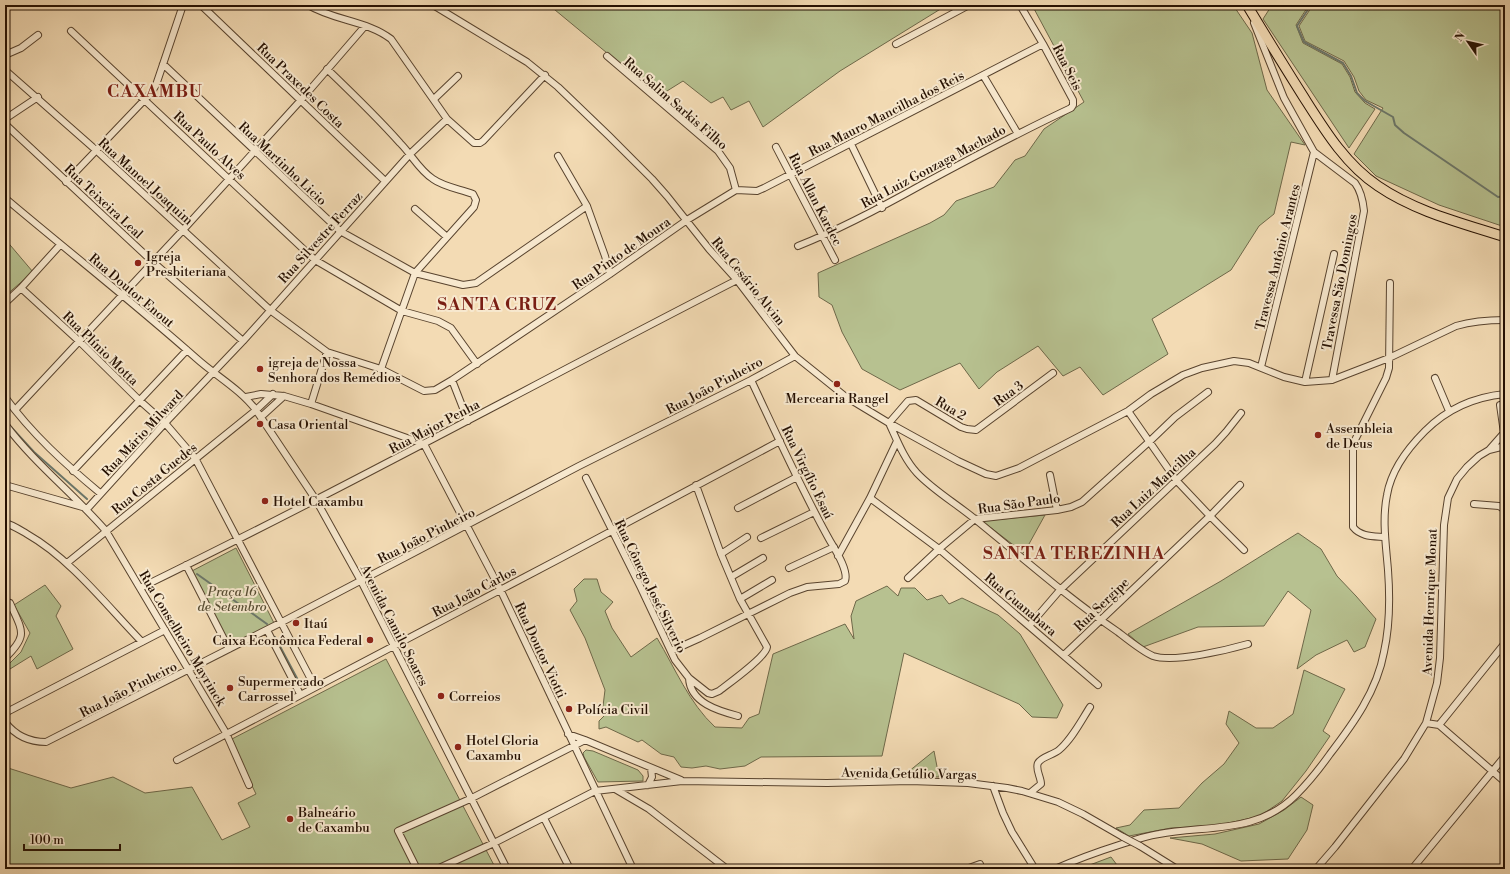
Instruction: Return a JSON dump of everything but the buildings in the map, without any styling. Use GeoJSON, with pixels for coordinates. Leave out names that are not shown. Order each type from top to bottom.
{"type":"FeatureCollection","features":[{"type":"Feature","properties":{"kind":"highway"},"geometry":{"type":"LineString","coordinates":[[1248,7],[1330,137],[1349,161],[1361,173],[1379,187],[1405,202],[1443,217],[1505,237]]}},
{"type":"Feature","properties":{"kind":"street"},"geometry":{"type":"LineString","coordinates":[[66,182],[145,100],[156,85],[183,5]]}},
{"type":"Feature","properties":{"kind":"street","name":"Rua Praxedes Costa"},"geometry":{"type":"LineString","coordinates":[[201,5],[385,181]]}},
{"type":"Feature","properties":{"kind":"street"},"geometry":{"type":"LineString","coordinates":[[308,5],[323,13],[365,26],[386,35],[391,39],[434,99],[446,119],[471,142],[477,144],[483,141],[545,75]]}},
{"type":"Feature","properties":{"kind":"street","name":"Rua Cesário Alvim"},"geometry":{"type":"LineString","coordinates":[[433,5],[516,54],[545,75],[629,155],[652,179],[687,220],[709,249],[737,280],[794,356],[816,371],[846,396],[889,423],[976,471],[986,474],[996,476],[1019,468],[1128,411],[1183,375],[1202,368],[1234,361],[1249,363],[1284,377],[1305,382],[1332,380],[1389,358],[1467,322],[1480,320],[1505,320]]}},
{"type":"Feature","properties":{"kind":"street"},"geometry":{"type":"LineString","coordinates":[[896,44],[969,5]]}},
{"type":"Feature","properties":{"kind":"street","name":"Rua Seis"},"geometry":{"type":"LineString","coordinates":[[1020,5],[1073,100]]}},
{"type":"Feature","properties":{"kind":"street","name":"Travessa São Domingos"},"geometry":{"type":"LineString","coordinates":[[1248,7],[1284,98],[1314,152],[1355,183],[1363,202],[1364,211],[1332,380]]}},
{"type":"Feature","properties":{"kind":"street"},"geometry":{"type":"LineString","coordinates":[[15,410],[183,230],[365,26]]}},
{"type":"Feature","properties":{"kind":"street","name":"Rua Paulo Alves"},"geometry":{"type":"LineString","coordinates":[[71,31],[315,260],[402,311],[438,321],[451,328],[477,364]]}},
{"type":"Feature","properties":{"kind":"street"},"geometry":{"type":"LineString","coordinates":[[5,55],[21,48],[38,35]]}},
{"type":"Feature","properties":{"kind":"street","name":"Rua Mauro Mancilha dos Reis"},"geometry":{"type":"LineString","coordinates":[[736,190],[757,191],[791,175],[1043,44]]}},
{"type":"Feature","properties":{"kind":"street","name":"Rua Salim Sarkis Filho"},"geometry":{"type":"LineString","coordinates":[[607,56],[718,151],[730,168],[736,190]]}},
{"type":"Feature","properties":{"kind":"street","name":"Rua Martinho Licio"},"geometry":{"type":"LineString","coordinates":[[162,64],[340,231],[415,273],[463,285],[476,283],[587,206]]}},
{"type":"Feature","properties":{"kind":"street"},"geometry":{"type":"LineString","coordinates":[[327,69],[390,131],[410,154],[419,168],[434,180],[473,194],[476,200],[474,207],[415,273],[381,369]]}},
{"type":"Feature","properties":{"kind":"street","name":"Rua Manoel Joaquim"},"geometry":{"type":"LineString","coordinates":[[5,70],[97,151],[270,310]]}},
{"type":"Feature","properties":{"kind":"street"},"geometry":{"type":"LineString","coordinates":[[984,75],[1018,134]]}},
{"type":"Feature","properties":{"kind":"street"},"geometry":{"type":"LineString","coordinates":[[434,99],[458,76]]}},
{"type":"Feature","properties":{"kind":"street"},"geometry":{"type":"LineString","coordinates":[[5,119],[38,98]]}},
{"type":"Feature","properties":{"kind":"street","name":"Rua Luiz Gonzaga Machado"},"geometry":{"type":"LineString","coordinates":[[798,246],[882,208],[1018,134],[1071,108],[1073,100]]}},
{"type":"Feature","properties":{"kind":"street","name":"Rua Silvestre Ferraz"},"geometry":{"type":"LineString","coordinates":[[213,373],[385,181],[446,119]]}},
{"type":"Feature","properties":{"kind":"street","name":"Rua Teixeira Leal"},"geometry":{"type":"LineString","coordinates":[[5,124],[153,262],[243,341]]}},
{"type":"Feature","properties":{"kind":"street"},"geometry":{"type":"LineString","coordinates":[[850,144],[882,208]]}},
{"type":"Feature","properties":{"kind":"street","name":"Rua Allan Kardec"},"geometry":{"type":"LineString","coordinates":[[776,147],[835,260]]}},
{"type":"Feature","properties":{"kind":"street","name":"Travessa Antônio Arantes"},"geometry":{"type":"LineString","coordinates":[[1261,367],[1314,152]]}},
{"type":"Feature","properties":{"kind":"street"},"geometry":{"type":"LineString","coordinates":[[558,156],[587,206],[610,274]]}},
{"type":"Feature","properties":{"kind":"street","name":"Rua Pinto de Moura"},"geometry":{"type":"LineString","coordinates":[[270,310],[327,352],[381,369],[424,391],[435,390],[477,364],[687,220],[736,190]]}},
{"type":"Feature","properties":{"kind":"street","name":"Rua Doutor Enout"},"geometry":{"type":"LineString","coordinates":[[5,198],[60,245],[123,295],[213,373],[246,397],[261,417]]}},
{"type":"Feature","properties":{"kind":"street"},"geometry":{"type":"LineString","coordinates":[[415,209],[447,237]]}},
{"type":"Feature","properties":{"kind":"street"},"geometry":{"type":"LineString","coordinates":[[5,303],[21,288],[60,245]]}},
{"type":"Feature","properties":{"kind":"street"},"geometry":{"type":"LineString","coordinates":[[1305,382],[1334,254]]}},
{"type":"Feature","properties":{"kind":"street","name":"Rua Major Penha"},"geometry":{"type":"LineString","coordinates":[[140,588],[316,500],[737,280]]}},
{"type":"Feature","properties":{"kind":"street"},"geometry":{"type":"LineString","coordinates":[[1385,537],[1363,535],[1357,532],[1353,527],[1353,449],[1354,442],[1386,378],[1389,368],[1390,283]]}},
{"type":"Feature","properties":{"kind":"street","name":"Rua Plínio Motta"},"geometry":{"type":"LineString","coordinates":[[21,288],[79,341],[164,423],[195,458],[315,687]]}},
{"type":"Feature","properties":{"kind":"street"},"geometry":{"type":"LineString","coordinates":[[73,471],[187,350]]}},
{"type":"Feature","properties":{"kind":"street"},"geometry":{"type":"LineString","coordinates":[[311,404],[327,352]]}},
{"type":"Feature","properties":{"kind":"street","name":"Rua João Pinheiro"},"geometry":{"type":"LineString","coordinates":[[5,722],[14,732],[26,739],[36,742],[46,742],[267,630],[579,466],[751,380],[794,356]]}},
{"type":"Feature","properties":{"kind":"street","name":"Rua Mário Milward"},"geometry":{"type":"LineString","coordinates":[[87,509],[164,423],[213,373]]}},
{"type":"Feature","properties":{"kind":"street","name":"Rua 3"},"geometry":{"type":"LineString","coordinates":[[976,430],[1053,373]]}},
{"type":"Feature","properties":{"kind":"street"},"geometry":{"type":"LineString","coordinates":[[1435,378],[1449,411]]}},
{"type":"Feature","properties":{"kind":"street"},"geometry":{"type":"LineString","coordinates":[[452,380],[468,421]]}},
{"type":"Feature","properties":{"kind":"street","name":"Rua Virgílio Esaú"},"geometry":{"type":"LineString","coordinates":[[747,614],[780,597],[808,587],[843,582],[846,577],[846,573],[834,547],[814,512],[751,380]]}},
{"type":"Feature","properties":{"kind":"street","name":"Rua São Paulo"},"geometry":{"type":"LineString","coordinates":[[908,578],[939,549],[975,519],[1057,510],[1072,507],[1090,497],[1175,417],[1208,392]]}},
{"type":"Feature","properties":{"kind":"street"},"geometry":{"type":"LineString","coordinates":[[246,397],[261,394],[284,396],[424,444]]}},
{"type":"Feature","properties":{"kind":"street","name":"Rua Costa Guedes"},"geometry":{"type":"LineString","coordinates":[[67,563],[256,410],[273,394]]}},
{"type":"Feature","properties":{"kind":"street"},"geometry":{"type":"LineString","coordinates":[[1055,869],[1112,848],[1157,834],[1215,829],[1254,820],[1269,815],[1296,796],[1314,776],[1364,706],[1380,671],[1388,628],[1389,602],[1385,537],[1387,495],[1396,470],[1404,456],[1418,438],[1436,420],[1449,411],[1481,398],[1505,394]]}},
{"type":"Feature","properties":{"kind":"street"},"geometry":{"type":"LineString","coordinates":[[261,417],[284,396]]}},
{"type":"Feature","properties":{"kind":"street"},"geometry":{"type":"LineString","coordinates":[[5,397],[48,447],[73,471],[100,493]]}},
{"type":"Feature","properties":{"kind":"street","name":"Rua 2"},"geometry":{"type":"LineString","coordinates":[[889,423],[908,401],[916,400],[962,427],[976,430]]}},
{"type":"Feature","properties":{"kind":"street"},"geometry":{"type":"LineString","coordinates":[[1489,450],[1504,434],[1500,405]]}},
{"type":"Feature","properties":{"kind":"street"},"geometry":{"type":"LineString","coordinates":[[1128,411],[1176,480],[1244,550]]}},
{"type":"Feature","properties":{"kind":"street","name":"Rua Luiz Mancilha"},"geometry":{"type":"LineString","coordinates":[[1029,626],[1060,590],[1226,432],[1240,413]]}},
{"type":"Feature","properties":{"kind":"street","name":"Avenida Camilo Soares"},"geometry":{"type":"LineString","coordinates":[[261,417],[316,500],[361,581],[506,869]]}},
{"type":"Feature","properties":{"kind":"street"},"geometry":{"type":"LineString","coordinates":[[889,423],[908,462],[923,479],[975,519],[1060,590],[1099,620],[1147,653],[1161,657],[1177,657],[1226,650],[1248,644]]}},
{"type":"Feature","properties":{"kind":"street","name":"Rua Conselheiro Mayrinck"},"geometry":{"type":"LineString","coordinates":[[5,424],[28,453],[87,509],[106,531],[226,733],[249,785]]}},
{"type":"Feature","properties":{"kind":"street","name":"Rua João Carlos"},"geometry":{"type":"LineString","coordinates":[[177,760],[780,441]]}},
{"type":"Feature","properties":{"kind":"street"},"geometry":{"type":"LineString","coordinates":[[838,556],[870,498],[897,441]]}},
{"type":"Feature","properties":{"kind":"street","name":"Rua Doutor Viotti"},"geometry":{"type":"LineString","coordinates":[[424,444],[500,589],[633,869]]}},
{"type":"Feature","properties":{"kind":"street","name":"Avenida Henrique Monat"},"geometry":{"type":"LineString","coordinates":[[1316,869],[1404,759],[1426,723],[1437,683],[1440,658],[1443,539],[1446,506],[1451,489],[1467,466],[1489,450],[1505,446]]}},
{"type":"Feature","properties":{"kind":"street"},"geometry":{"type":"LineString","coordinates":[[1050,475],[1057,510]]}},
{"type":"Feature","properties":{"kind":"street"},"geometry":{"type":"LineString","coordinates":[[738,508],[797,477]]}},
{"type":"Feature","properties":{"kind":"street","name":"Rua Cônego José Silverio"},"geometry":{"type":"LineString","coordinates":[[586,478],[678,664],[689,678],[708,693],[712,694],[719,691],[758,660],[767,650],[766,644],[747,614]]}},
{"type":"Feature","properties":{"kind":"street"},"geometry":{"type":"LineString","coordinates":[[5,485],[87,509]]}},
{"type":"Feature","properties":{"kind":"street"},"geometry":{"type":"LineString","coordinates":[[671,651],[747,614],[721,554],[696,485]]}},
{"type":"Feature","properties":{"kind":"street","name":"Rua Sergipe"},"geometry":{"type":"LineString","coordinates":[[1064,654],[1210,516],[1240,485]]}},
{"type":"Feature","properties":{"kind":"street","name":"Rua Guanabara"},"geometry":{"type":"LineString","coordinates":[[870,498],[939,549],[1064,654],[1098,685]]}},
{"type":"Feature","properties":{"kind":"street"},"geometry":{"type":"LineString","coordinates":[[1474,504],[1499,506],[1505,510]]}},
{"type":"Feature","properties":{"kind":"street"},"geometry":{"type":"LineString","coordinates":[[761,538],[814,512]]}},
{"type":"Feature","properties":{"kind":"street"},"geometry":{"type":"LineString","coordinates":[[5,523],[18,528],[38,540],[67,563],[142,642]]}},
{"type":"Feature","properties":{"kind":"street"},"geometry":{"type":"LineString","coordinates":[[721,554],[746,537]]}},
{"type":"Feature","properties":{"kind":"street"},"geometry":{"type":"LineString","coordinates":[[789,568],[834,547]]}},
{"type":"Feature","properties":{"kind":"street"},"geometry":{"type":"LineString","coordinates":[[731,577],[763,558]]}},
{"type":"Feature","properties":{"kind":"street"},"geometry":{"type":"LineString","coordinates":[[186,565],[229,649]]}},
{"type":"Feature","properties":{"kind":"street"},"geometry":{"type":"LineString","coordinates":[[740,599],[772,580]]}},
{"type":"Feature","properties":{"kind":"street"},"geometry":{"type":"LineString","coordinates":[[5,658],[17,645],[22,636],[22,630],[10,603]]}},
{"type":"Feature","properties":{"kind":"street"},"geometry":{"type":"LineString","coordinates":[[5,713],[165,630]]}},
{"type":"Feature","properties":{"kind":"street"},"geometry":{"type":"LineString","coordinates":[[267,630],[300,694]]}},
{"type":"Feature","properties":{"kind":"street"},"geometry":{"type":"LineString","coordinates":[[1439,725],[1505,643]]}},
{"type":"Feature","properties":{"kind":"street"},"geometry":{"type":"LineString","coordinates":[[689,678],[692,689],[705,703],[720,712],[738,716]]}},
{"type":"Feature","properties":{"kind":"street"},"geometry":{"type":"LineString","coordinates":[[1030,793],[1041,784],[1037,763],[1059,750],[1073,734],[1090,707]]}},
{"type":"Feature","properties":{"kind":"street"},"geometry":{"type":"LineString","coordinates":[[1426,723],[1439,725],[1505,782]]}},
{"type":"Feature","properties":{"kind":"street"},"geometry":{"type":"LineString","coordinates":[[568,734],[586,740],[682,781]]}},
{"type":"Feature","properties":{"kind":"street"},"geometry":{"type":"LineString","coordinates":[[417,869],[398,831],[470,799],[586,740]]}},
{"type":"Feature","properties":{"kind":"street"},"geometry":{"type":"LineString","coordinates":[[1412,869],[1505,756]]}},
{"type":"Feature","properties":{"kind":"street"},"geometry":{"type":"LineString","coordinates":[[648,785],[652,777],[651,768]]}},
{"type":"Feature","properties":{"kind":"street"},"geometry":{"type":"LineString","coordinates":[[437,869],[494,843],[595,791],[682,781]]}},
{"type":"Feature","properties":{"kind":"street","name":"Avenida Getúlio Vargas"},"geometry":{"type":"LineString","coordinates":[[682,781],[819,783],[910,781],[968,783],[1007,788],[1030,793],[1058,802],[1083,814],[1140,846],[1177,869]]}},
{"type":"Feature","properties":{"kind":"street"},"geometry":{"type":"LineString","coordinates":[[992,786],[1012,832],[1036,869]]}},
{"type":"Feature","properties":{"kind":"street"},"geometry":{"type":"LineString","coordinates":[[616,789],[649,809],[727,869]]}},
{"type":"Feature","properties":{"kind":"street"},"geometry":{"type":"LineString","coordinates":[[544,818],[570,869]]}},
{"type":"Feature","properties":{"kind":"street"},"geometry":{"type":"LineString","coordinates":[[966,869],[980,864]]}},
{"type":"Feature","properties":{"kind":"street"},"geometry":{"type":"LineString","coordinates":[[1501,869],[1505,864]]}},
{"type":"Feature","properties":{"kind":"green space"},"geometry":{"type":"Polygon","coordinates":[[[549,5],[947,5],[840,71],[763,127],[749,101],[731,110],[723,97],[711,103],[683,81],[659,96],[549,5]]]}},
{"type":"Feature","properties":{"kind":"green space"},"geometry":{"type":"Polygon","coordinates":[[[1032,5],[1233,5],[1252,33],[1267,90],[1305,145],[1291,142],[1274,214],[1259,226],[1231,270],[1152,319],[1168,354],[1103,395],[1080,367],[1063,376],[1038,346],[997,372],[979,389],[960,363],[900,390],[862,369],[842,332],[832,305],[819,297],[818,273],[930,223],[944,215],[956,201],[994,187],[1015,160],[1025,156],[1044,129],[1084,102],[1032,5]]]}},
{"type":"Feature","properties":{"kind":"green space"},"geometry":{"type":"Polygon","coordinates":[[[1272,5],[1309,5],[1296,25],[1303,43],[1342,64],[1350,77],[1355,92],[1365,103],[1375,109],[1349,148],[1263,19],[1272,5]]]}},
{"type":"Feature","properties":{"kind":"green space"},"geometry":{"type":"Polygon","coordinates":[[[1313,5],[1505,5],[1505,227],[1439,205],[1376,176],[1354,154],[1383,108],[1366,100],[1359,91],[1354,77],[1344,61],[1305,41],[1299,26],[1313,5]]]}},
{"type":"Feature","properties":{"kind":"green space"},"geometry":{"type":"Polygon","coordinates":[[[5,239],[33,272],[5,296],[5,239]]]}},
{"type":"Feature","properties":{"kind":"green space"},"geometry":{"type":"Polygon","coordinates":[[[1045,515],[1024,553],[982,521],[1045,515]]]}},
{"type":"Feature","properties":{"kind":"green space"},"geometry":{"type":"Polygon","coordinates":[[[1298,533],[1321,549],[1337,576],[1376,619],[1365,647],[1354,652],[1347,640],[1316,655],[1297,669],[1311,610],[1288,591],[1264,626],[1198,627],[1143,647],[1128,634],[1221,581],[1298,533]]]}},
{"type":"Feature","properties":{"kind":"green space","name":"Praça 16 de Setembro"},"geometry":{"type":"Polygon","coordinates":[[[236,548],[275,625],[228,647],[190,572],[236,548]]]}},
{"type":"Feature","properties":{"kind":"green space"},"geometry":{"type":"Polygon","coordinates":[[[584,579],[597,579],[601,592],[613,602],[605,611],[612,628],[631,657],[657,638],[690,696],[706,718],[715,727],[742,728],[749,718],[759,714],[773,654],[845,624],[854,639],[851,616],[856,601],[887,586],[898,596],[901,588],[915,588],[927,600],[942,595],[949,604],[962,598],[998,615],[1020,634],[1063,705],[1057,718],[1032,717],[1019,704],[904,653],[882,756],[761,757],[745,766],[720,769],[706,766],[692,768],[681,767],[674,757],[661,754],[642,740],[638,742],[606,727],[599,729],[599,721],[605,715],[603,706],[605,690],[585,638],[570,610],[577,601],[574,589],[584,579]]]}},
{"type":"Feature","properties":{"kind":"green space"},"geometry":{"type":"Polygon","coordinates":[[[45,585],[61,606],[56,616],[73,649],[37,669],[31,656],[10,669],[8,665],[21,652],[30,633],[14,605],[45,585]]]}},
{"type":"Feature","properties":{"kind":"green space"},"geometry":{"type":"Polygon","coordinates":[[[386,659],[496,869],[5,869],[5,767],[71,788],[113,777],[145,793],[192,787],[222,840],[250,827],[238,803],[256,794],[230,740],[386,659]]]}},
{"type":"Feature","properties":{"kind":"green space"},"geometry":{"type":"Polygon","coordinates":[[[1304,670],[1345,689],[1323,731],[1330,736],[1306,771],[1282,801],[1260,816],[1215,826],[1171,828],[1129,836],[1116,828],[1130,825],[1144,810],[1179,808],[1202,783],[1224,764],[1239,743],[1226,724],[1229,711],[1256,728],[1273,728],[1293,714],[1304,670]]]}},
{"type":"Feature","properties":{"kind":"green space"},"geometry":{"type":"Polygon","coordinates":[[[586,750],[593,751],[638,770],[643,776],[643,781],[598,782],[584,757],[583,753],[586,750]]]}},
{"type":"Feature","properties":{"kind":"green space"},"geometry":{"type":"Polygon","coordinates":[[[934,751],[939,777],[903,776],[934,751]]]}},
{"type":"Feature","properties":{"kind":"green space"},"geometry":{"type":"Polygon","coordinates":[[[1301,797],[1313,805],[1307,830],[1288,859],[1241,861],[1202,844],[1170,838],[1215,834],[1259,824],[1284,810],[1301,797]]]}},
{"type":"Feature","properties":{"kind":"green space"},"geometry":{"type":"Polygon","coordinates":[[[1111,857],[1120,869],[1079,869],[1111,857]]]}},
{"type":"Feature","properties":{"kind":"waterway"},"geometry":{"type":"LineString","coordinates":[[1311,5],[1297,26],[1304,42],[1343,63],[1351,76],[1357,93],[1365,101],[1393,117],[1395,125],[1404,133],[1498,197],[1505,196]]}},
{"type":"Feature","properties":{"kind":"waterway"},"geometry":{"type":"LineString","coordinates":[[11,427],[34,452],[87,499]]}},
{"type":"Feature","properties":{"kind":"waterway"},"geometry":{"type":"LineString","coordinates":[[197,574],[267,624]]}},
{"type":"Feature","properties":{"kind":"waterway"},"geometry":{"type":"LineString","coordinates":[[275,637],[299,682]]}},
{"type":"Feature","properties":{"kind":"place","name":"Igreja Presbiteriana"},"geometry":{"type":"Point","coordinates":[138,263]}},
{"type":"Feature","properties":{"kind":"place","name":"igreja de Nossa Senhora dos Remédios"},"geometry":{"type":"Point","coordinates":[260,369]}},
{"type":"Feature","properties":{"kind":"place","name":"Mercearia Rangel"},"geometry":{"type":"Point","coordinates":[837,384]}},
{"type":"Feature","properties":{"kind":"place","name":"Casa Oriental"},"geometry":{"type":"Point","coordinates":[260,424]}},
{"type":"Feature","properties":{"kind":"place","name":"Assembleia de Deus"},"geometry":{"type":"Point","coordinates":[1318,435]}},
{"type":"Feature","properties":{"kind":"place","name":"Hotel Caxambu"},"geometry":{"type":"Point","coordinates":[265,501]}},
{"type":"Feature","properties":{"kind":"place","name":"Itaú"},"geometry":{"type":"Point","coordinates":[296,623]}},
{"type":"Feature","properties":{"kind":"place","name":"Caixa Econômica Federal"},"geometry":{"type":"Point","coordinates":[370,640]}},
{"type":"Feature","properties":{"kind":"place","name":"Supermercado Carrossel"},"geometry":{"type":"Point","coordinates":[230,688]}},
{"type":"Feature","properties":{"kind":"place","name":"Correios"},"geometry":{"type":"Point","coordinates":[441,696]}},
{"type":"Feature","properties":{"kind":"place","name":"Polícia Civil"},"geometry":{"type":"Point","coordinates":[569,709]}},
{"type":"Feature","properties":{"kind":"place","name":"Hotel Gloria Caxambu"},"geometry":{"type":"Point","coordinates":[458,747]}},
{"type":"Feature","properties":{"kind":"place","name":"Balneário de Caxambu"},"geometry":{"type":"Point","coordinates":[290,819]}},
{"type":"Feature","properties":{"kind":"district","name":"CAXAMBU"},"geometry":{"type":"Point","coordinates":[155,91]}},
{"type":"Feature","properties":{"kind":"district","name":"SANTA CRUZ"},"geometry":{"type":"Point","coordinates":[497,304]}},
{"type":"Feature","properties":{"kind":"district","name":"SANTA TEREZINHA"},"geometry":{"type":"Point","coordinates":[1074,553]}}]}
